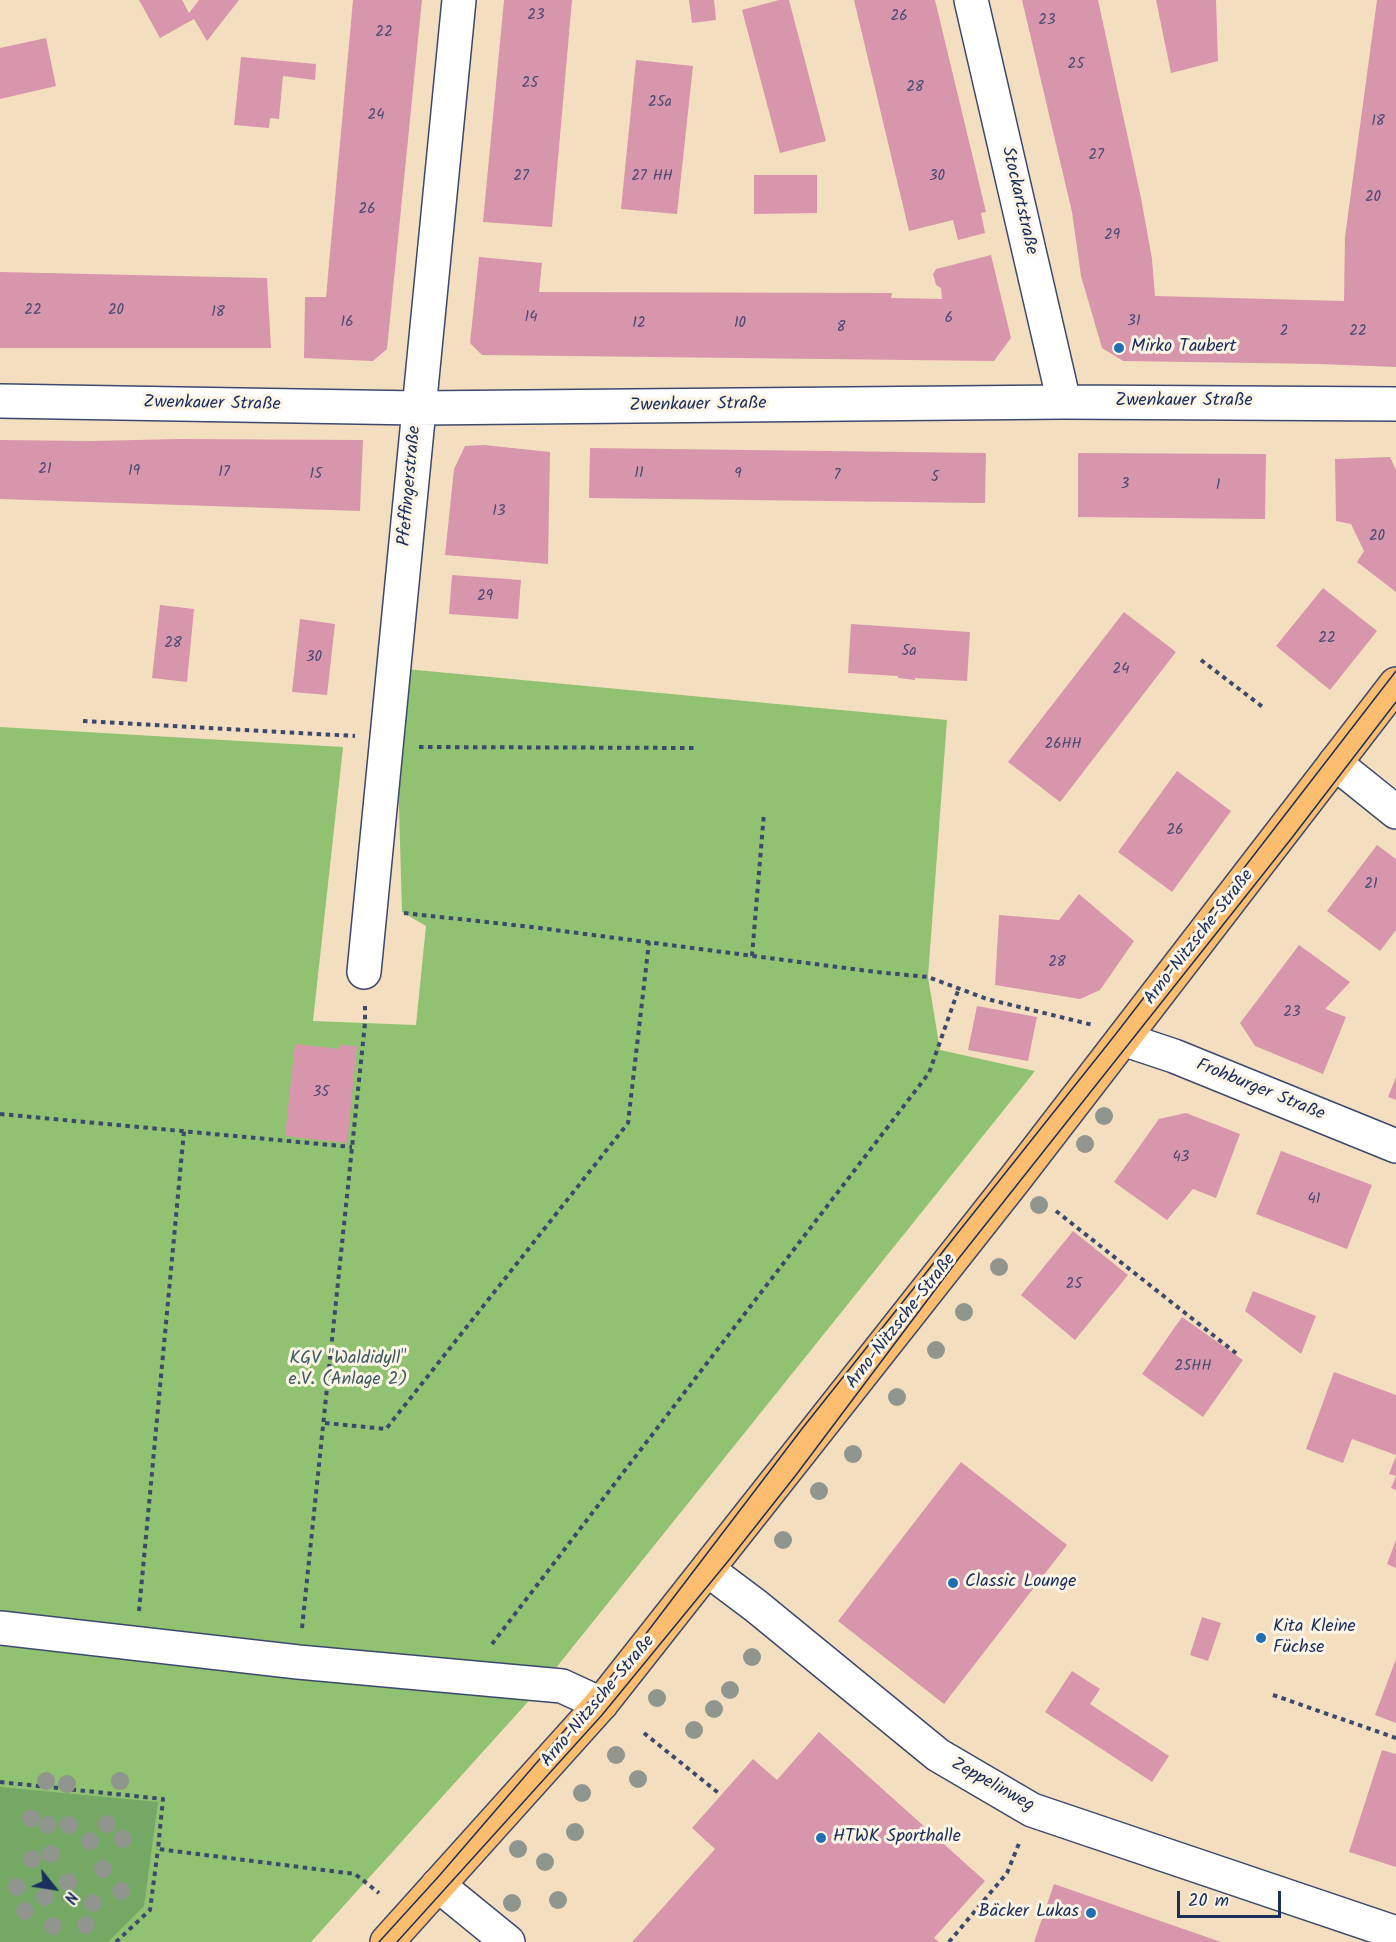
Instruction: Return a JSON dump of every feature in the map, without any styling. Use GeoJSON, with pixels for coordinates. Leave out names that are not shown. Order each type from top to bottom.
{"type":"FeatureCollection","features":[{"type":"Feature","properties":{"kind":"main road","name":"Arno-Nitzsche-Straße"},"geometry":{"type":"LineString","coordinates":[[387,1942],[601,1704],[1123,1039],[1396,684]]}},
{"type":"Feature","properties":{"kind":"street","name":"Pfeffingerstraße"},"geometry":{"type":"LineString","coordinates":[[364,972],[459,0]]}},
{"type":"Feature","properties":{"kind":"street","name":"Stockartstraße"},"geometry":{"type":"LineString","coordinates":[[971,0],[1064,402]]}},
{"type":"Feature","properties":{"kind":"street","name":"Zwenkauer Straße"},"geometry":{"type":"LineString","coordinates":[[0,401],[418,408],[1064,402],[1396,404]]}},
{"type":"Feature","properties":{"kind":"street"},"geometry":{"type":"LineString","coordinates":[[1335,763],[1396,812]]}},
{"type":"Feature","properties":{"kind":"street","name":"Frohburger Straße"},"geometry":{"type":"LineString","coordinates":[[1123,1039],[1185,1061],[1396,1146]]}},
{"type":"Feature","properties":{"kind":"street","name":"Zeppelinweg"},"geometry":{"type":"LineString","coordinates":[[708,1570],[756,1606],[938,1755],[1032,1810],[1396,1933]]}},
{"type":"Feature","properties":{"kind":"street"},"geometry":{"type":"LineString","coordinates":[[0,1628],[298,1662],[562,1686],[601,1704]]}},
{"type":"Feature","properties":{"kind":"street"},"geometry":{"type":"LineString","coordinates":[[438,1886],[508,1942]]}},
{"type":"Feature","properties":{"kind":"path"},"geometry":{"type":"LineString","coordinates":[[1202,660],[1264,708]]}},
{"type":"Feature","properties":{"kind":"path"},"geometry":{"type":"LineString","coordinates":[[83,721],[386,742],[694,748]]}},
{"type":"Feature","properties":{"kind":"path"},"geometry":{"type":"LineString","coordinates":[[752,956],[764,813]]}},
{"type":"Feature","properties":{"kind":"path"},"geometry":{"type":"LineString","coordinates":[[370,906],[402,912],[928,977],[987,999],[1090,1023],[1123,1039]]}},
{"type":"Feature","properties":{"kind":"path"},"geometry":{"type":"LineString","coordinates":[[325,1423],[386,1429],[628,1123],[649,942]]}},
{"type":"Feature","properties":{"kind":"path"},"geometry":{"type":"LineString","coordinates":[[298,1662],[325,1423],[365,1023],[364,972]]}},
{"type":"Feature","properties":{"kind":"path"},"geometry":{"type":"LineString","coordinates":[[467,1677],[929,1073],[959,988]]}},
{"type":"Feature","properties":{"kind":"path"},"geometry":{"type":"LineString","coordinates":[[0,1113],[352,1147]]}},
{"type":"Feature","properties":{"kind":"path"},"geometry":{"type":"LineString","coordinates":[[136,1642],[184,1131]]}},
{"type":"Feature","properties":{"kind":"path"},"geometry":{"type":"LineString","coordinates":[[1056,1211],[1237,1354]]}},
{"type":"Feature","properties":{"kind":"path"},"geometry":{"type":"LineString","coordinates":[[1273,1695],[1396,1738]]}},
{"type":"Feature","properties":{"kind":"path"},"geometry":{"type":"LineString","coordinates":[[644,1733],[721,1796]]}},
{"type":"Feature","properties":{"kind":"path"},"geometry":{"type":"LineString","coordinates":[[0,1782],[163,1799],[150,1910],[116,1942]]}},
{"type":"Feature","properties":{"kind":"path"},"geometry":{"type":"LineString","coordinates":[[949,1942],[1007,1873],[1032,1810]]}},
{"type":"Feature","properties":{"kind":"path"},"geometry":{"type":"LineString","coordinates":[[158,1849],[355,1874],[379,1893]]}},
{"type":"Feature","properties":{"kind":"green space","name":"KGV \"Waldidyll\" e.V. (Anlage 2)"},"geometry":{"type":"Polygon","coordinates":[[[395,668],[947,720],[928,977],[940,1050],[1035,1071],[535,1694],[311,1942],[0,1942],[0,727],[343,747],[313,1021],[416,1025],[426,926],[402,912],[395,668]]]}},
{"type":"Feature","properties":{"kind":"green space"},"geometry":{"type":"Polygon","coordinates":[[[0,1787],[158,1802],[144,1906],[108,1942],[0,1942],[0,1787]]]}},
{"type":"Feature","properties":{"kind":"building"},"geometry":{"type":"Polygon","coordinates":[[[139,0],[182,0],[189,13],[199,0],[239,0],[207,41],[194,19],[160,38],[139,0]]]}},
{"type":"Feature","properties":{"kind":"building"},"geometry":{"type":"Polygon","coordinates":[[[353,0],[422,0],[387,349],[373,361],[304,358],[305,297],[326,297],[353,0]]]}},
{"type":"Feature","properties":{"kind":"building"},"geometry":{"type":"Polygon","coordinates":[[[504,0],[572,0],[552,227],[483,222],[504,0]]]}},
{"type":"Feature","properties":{"kind":"building"},"geometry":{"type":"Polygon","coordinates":[[[689,0],[714,0],[716,20],[692,23],[689,0]]]}},
{"type":"Feature","properties":{"kind":"building"},"geometry":{"type":"Polygon","coordinates":[[[779,0],[789,0],[826,141],[780,153],[742,10],[779,0]]]}},
{"type":"Feature","properties":{"kind":"building"},"geometry":{"type":"Polygon","coordinates":[[[854,0],[935,0],[986,212],[981,213],[985,233],[958,240],[953,220],[909,231],[854,0]]]}},
{"type":"Feature","properties":{"kind":"building"},"geometry":{"type":"Polygon","coordinates":[[[1022,0],[1098,0],[1141,198],[1152,259],[1155,296],[1344,301],[1345,237],[1377,0],[1396,0],[1396,367],[1123,361],[1102,348],[1081,276],[1072,212],[1022,0]]]}},
{"type":"Feature","properties":{"kind":"building"},"geometry":{"type":"Polygon","coordinates":[[[1156,0],[1216,0],[1218,61],[1171,73],[1156,0]]]}},
{"type":"Feature","properties":{"kind":"building"},"geometry":{"type":"Polygon","coordinates":[[[46,38],[56,86],[0,99],[0,48],[46,38]]]}},
{"type":"Feature","properties":{"kind":"building"},"geometry":{"type":"Polygon","coordinates":[[[241,57],[316,64],[315,80],[283,76],[279,119],[270,118],[269,128],[234,125],[241,57]]]}},
{"type":"Feature","properties":{"kind":"building"},"geometry":{"type":"Polygon","coordinates":[[[636,60],[693,66],[677,214],[621,209],[636,60]]]}},
{"type":"Feature","properties":{"kind":"building"},"geometry":{"type":"Polygon","coordinates":[[[754,175],[817,175],[817,213],[754,214],[754,175]]]}},
{"type":"Feature","properties":{"kind":"building"},"geometry":{"type":"Polygon","coordinates":[[[991,255],[1011,338],[994,361],[482,355],[470,343],[479,257],[542,263],[539,292],[892,293],[891,298],[942,299],[941,288],[936,285],[933,274],[936,269],[991,255]]]}},
{"type":"Feature","properties":{"kind":"building"},"geometry":{"type":"Polygon","coordinates":[[[0,272],[267,278],[271,348],[0,348],[0,272]]]}},
{"type":"Feature","properties":{"kind":"building"},"geometry":{"type":"Polygon","coordinates":[[[0,440],[363,440],[360,511],[0,499],[0,440]]]}},
{"type":"Feature","properties":{"kind":"building"},"geometry":{"type":"Polygon","coordinates":[[[484,445],[550,452],[548,564],[445,555],[454,469],[465,446],[484,445]]]}},
{"type":"Feature","properties":{"kind":"building"},"geometry":{"type":"Polygon","coordinates":[[[590,448],[986,453],[985,503],[589,498],[590,448]]]}},
{"type":"Feature","properties":{"kind":"building"},"geometry":{"type":"Polygon","coordinates":[[[1078,453],[1266,454],[1265,519],[1078,517],[1078,453]]]}},
{"type":"Feature","properties":{"kind":"building"},"geometry":{"type":"Polygon","coordinates":[[[1390,457],[1396,470],[1396,592],[1357,562],[1364,551],[1351,524],[1336,521],[1335,459],[1390,457]]]}},
{"type":"Feature","properties":{"kind":"building"},"geometry":{"type":"Polygon","coordinates":[[[452,575],[521,580],[518,619],[449,614],[452,575]]]}},
{"type":"Feature","properties":{"kind":"building"},"geometry":{"type":"Polygon","coordinates":[[[1323,588],[1377,631],[1330,690],[1276,646],[1323,588]]]}},
{"type":"Feature","properties":{"kind":"building"},"geometry":{"type":"Polygon","coordinates":[[[160,605],[194,609],[187,682],[152,678],[160,605]]]}},
{"type":"Feature","properties":{"kind":"building"},"geometry":{"type":"Polygon","coordinates":[[[1124,612],[1176,652],[1060,802],[1008,762],[1124,612]]]}},
{"type":"Feature","properties":{"kind":"building"},"geometry":{"type":"Polygon","coordinates":[[[300,619],[335,624],[327,695],[292,692],[300,619]]]}},
{"type":"Feature","properties":{"kind":"building"},"geometry":{"type":"Polygon","coordinates":[[[851,624],[970,632],[967,681],[915,678],[915,680],[898,678],[898,676],[848,673],[851,624]]]}},
{"type":"Feature","properties":{"kind":"building"},"geometry":{"type":"Polygon","coordinates":[[[1177,771],[1231,811],[1172,892],[1118,852],[1177,771]]]}},
{"type":"Feature","properties":{"kind":"building"},"geometry":{"type":"Polygon","coordinates":[[[1377,845],[1396,859],[1396,930],[1380,951],[1327,911],[1377,845]]]}},
{"type":"Feature","properties":{"kind":"building"},"geometry":{"type":"Polygon","coordinates":[[[1079,894],[1134,941],[1100,990],[1080,999],[995,985],[999,915],[1059,920],[1079,894]]]}},
{"type":"Feature","properties":{"kind":"building"},"geometry":{"type":"Polygon","coordinates":[[[1299,945],[1350,982],[1325,1009],[1346,1017],[1323,1074],[1255,1046],[1240,1023],[1299,945]]]}},
{"type":"Feature","properties":{"kind":"building"},"geometry":{"type":"Polygon","coordinates":[[[977,1006],[1037,1017],[1028,1061],[968,1050],[977,1006]]]}},
{"type":"Feature","properties":{"kind":"building"},"geometry":{"type":"Polygon","coordinates":[[[295,1044],[339,1049],[339,1045],[357,1046],[347,1143],[285,1136],[295,1044]]]}},
{"type":"Feature","properties":{"kind":"building"},"geometry":{"type":"Polygon","coordinates":[[[1396,1077],[1396,1100],[1388,1097],[1396,1077]]]}},
{"type":"Feature","properties":{"kind":"building"},"geometry":{"type":"Polygon","coordinates":[[[1186,1113],[1240,1134],[1216,1198],[1193,1189],[1167,1220],[1114,1182],[1159,1119],[1186,1113]]]}},
{"type":"Feature","properties":{"kind":"building"},"geometry":{"type":"Polygon","coordinates":[[[1281,1151],[1372,1185],[1347,1249],[1256,1214],[1281,1151]]]}},
{"type":"Feature","properties":{"kind":"building"},"geometry":{"type":"Polygon","coordinates":[[[1073,1231],[1128,1275],[1075,1340],[1021,1295],[1073,1231]]]}},
{"type":"Feature","properties":{"kind":"building"},"geometry":{"type":"Polygon","coordinates":[[[1253,1291],[1316,1316],[1301,1354],[1245,1311],[1253,1291]]]}},
{"type":"Feature","properties":{"kind":"building"},"geometry":{"type":"Polygon","coordinates":[[[1182,1317],[1243,1360],[1203,1417],[1142,1374],[1182,1317]]]}},
{"type":"Feature","properties":{"kind":"building"},"geometry":{"type":"Polygon","coordinates":[[[1334,1372],[1396,1395],[1396,1455],[1352,1439],[1343,1463],[1306,1449],[1334,1372]]]}},
{"type":"Feature","properties":{"kind":"building"},"geometry":{"type":"Polygon","coordinates":[[[1396,1456],[1396,1476],[1389,1474],[1396,1456]]]}},
{"type":"Feature","properties":{"kind":"building","name":"Classic Lounge"},"geometry":{"type":"Polygon","coordinates":[[[961,1462],[1067,1545],[944,1704],[838,1621],[961,1462]]]}},
{"type":"Feature","properties":{"kind":"building"},"geometry":{"type":"Polygon","coordinates":[[[1396,1476],[1396,1490],[1391,1488],[1396,1476]]]}},
{"type":"Feature","properties":{"kind":"building"},"geometry":{"type":"Polygon","coordinates":[[[1396,1540],[1396,1568],[1387,1564],[1396,1540]]]}},
{"type":"Feature","properties":{"kind":"building"},"geometry":{"type":"Polygon","coordinates":[[[1202,1617],[1221,1623],[1208,1661],[1190,1655],[1202,1617]]]}},
{"type":"Feature","properties":{"kind":"building"},"geometry":{"type":"Polygon","coordinates":[[[1396,1659],[1396,1723],[1375,1715],[1396,1659]]]}},
{"type":"Feature","properties":{"kind":"building"},"geometry":{"type":"Polygon","coordinates":[[[1072,1671],[1100,1689],[1090,1704],[1169,1756],[1152,1782],[1045,1712],[1072,1671]]]}},
{"type":"Feature","properties":{"kind":"building","name":"HTWK Sporthalle"},"geometry":{"type":"Polygon","coordinates":[[[819,1732],[985,1881],[934,1938],[939,1942],[632,1942],[715,1849],[692,1828],[753,1759],[777,1780],[819,1732]]]}},
{"type":"Feature","properties":{"kind":"building"},"geometry":{"type":"Polygon","coordinates":[[[1382,1750],[1396,1754],[1396,1867],[1349,1852],[1382,1750]]]}},
{"type":"Feature","properties":{"kind":"building","name":"Bäcker Lukas"},"geometry":{"type":"Polygon","coordinates":[[[1054,1884],[1221,1942],[1034,1942],[1054,1884]]]}},
{"type":"Feature","properties":{"kind":"tram line"},"geometry":{"type":"LineString","coordinates":[[379,1942],[439,1876],[632,1652],[801,1430],[1115,1035],[1396,671]]}},
{"type":"Feature","properties":{"kind":"tram line"},"geometry":{"type":"LineString","coordinates":[[397,1942],[602,1715],[729,1560],[796,1475],[959,1258],[1291,839],[1396,702]]}},
{"type":"Feature","properties":{"kind":"place","name":"Mirko Taubert"},"geometry":{"type":"Point","coordinates":[1119,348]}},
{"type":"Feature","properties":{"kind":"place","name":"Classic Lounge"},"geometry":{"type":"Point","coordinates":[953,1583]}},
{"type":"Feature","properties":{"kind":"place","name":"Kita Kleine Füchse"},"geometry":{"type":"Point","coordinates":[1261,1638]}},
{"type":"Feature","properties":{"kind":"place","name":"HTWK Sporthalle"},"geometry":{"type":"Point","coordinates":[821,1838]}},
{"type":"Feature","properties":{"kind":"place","name":"Bäcker Lukas"},"geometry":{"type":"Point","coordinates":[1091,1913]}}]}
